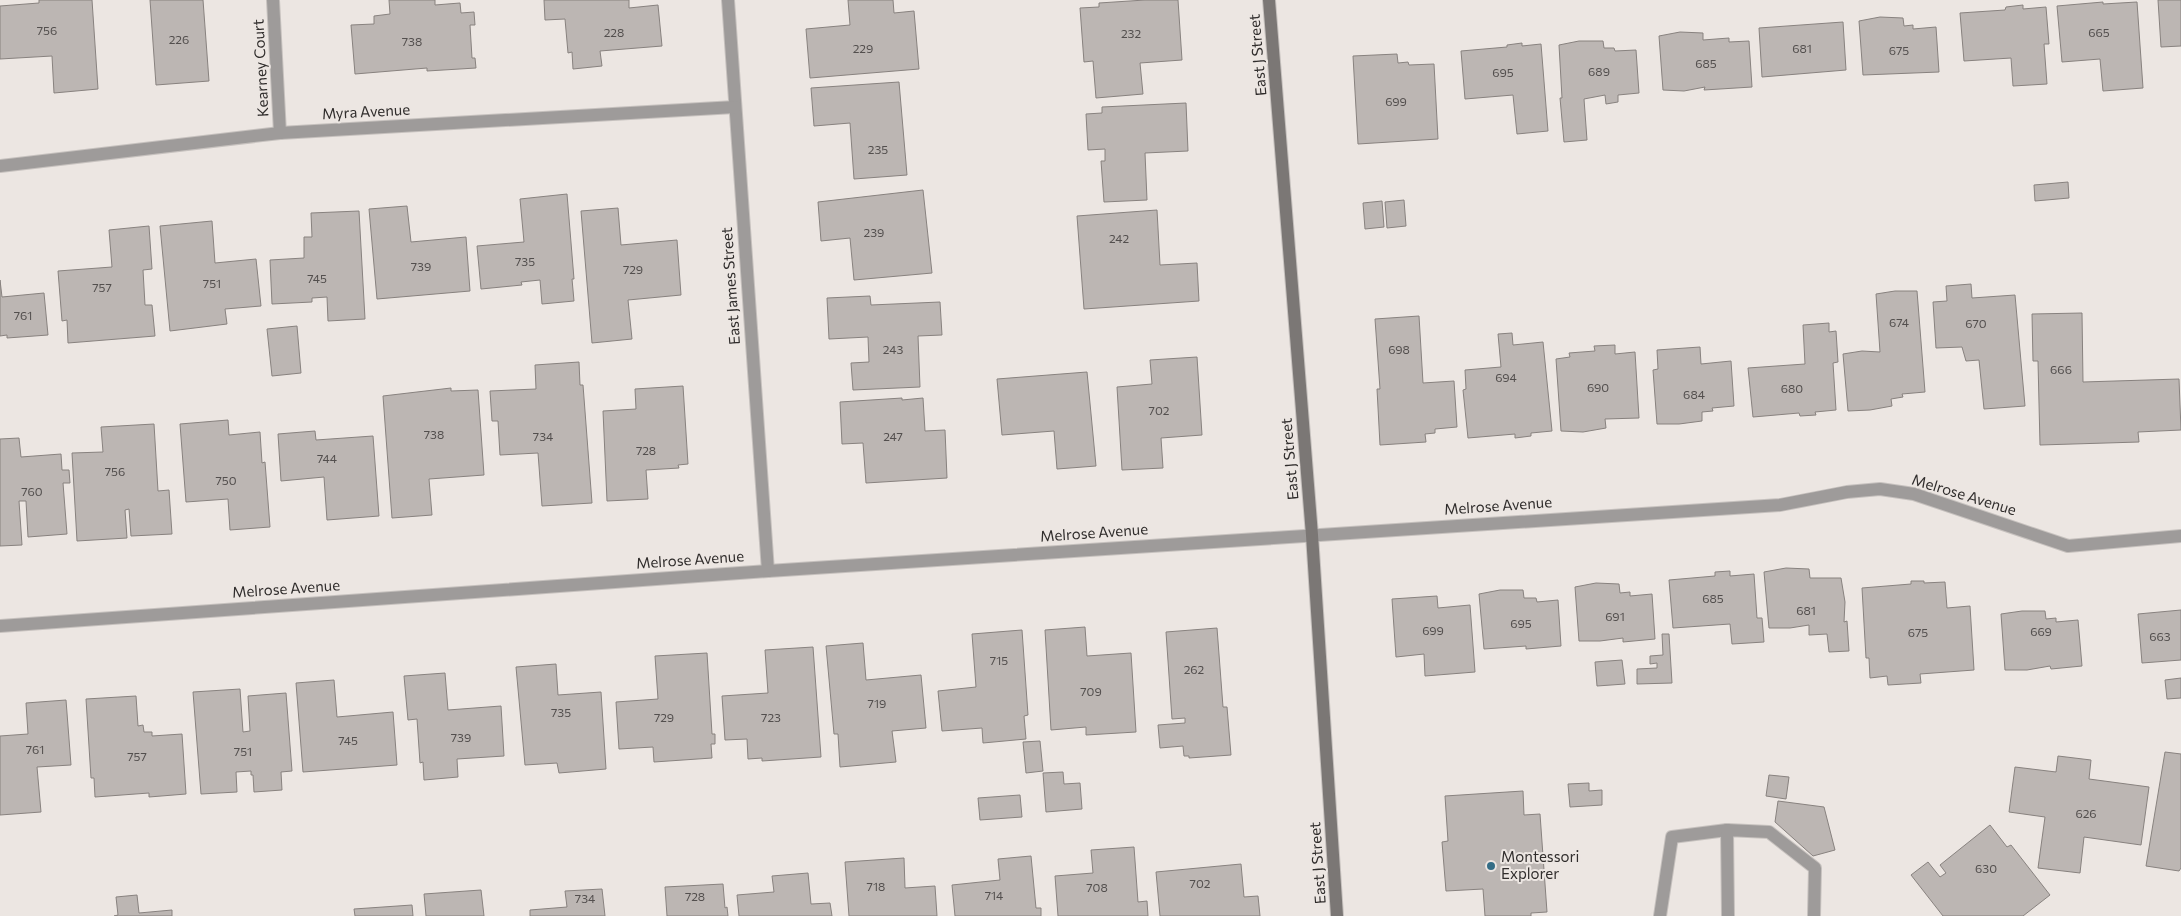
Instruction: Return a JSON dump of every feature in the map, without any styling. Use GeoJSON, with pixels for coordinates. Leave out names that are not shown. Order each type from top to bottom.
{"type":"FeatureCollection","features":[{"type":"Feature","properties":{"kind":"street","name":"Kearney Court"},"geometry":{"type":"LineString","coordinates":[[273,0],[280,133]]}},
{"type":"Feature","properties":{"kind":"street","name":"East James Street"},"geometry":{"type":"LineString","coordinates":[[728,0],[768,570]]}},
{"type":"Feature","properties":{"kind":"street","name":"East J Street"},"geometry":{"type":"LineString","coordinates":[[1270,0],[1312,535],[1338,916]]}},
{"type":"Feature","properties":{"kind":"street","name":"Myra Avenue"},"geometry":{"type":"LineString","coordinates":[[0,166],[280,133],[735,107]]}},
{"type":"Feature","properties":{"kind":"street","name":"Melrose Avenue"},"geometry":{"type":"LineString","coordinates":[[0,626],[768,570],[1780,505],[1847,492],[1880,489],[1914,494],[2068,546],[2181,536]]}},
{"type":"Feature","properties":{"kind":"street"},"geometry":{"type":"LineString","coordinates":[[1660,916],[1672,837],[1727,830],[1769,832],[1815,868],[1814,916]]}},
{"type":"Feature","properties":{"kind":"street"},"geometry":{"type":"LineString","coordinates":[[1727,830],[1728,916]]}},
{"type":"Feature","properties":{"kind":"building"},"geometry":{"type":"Polygon","coordinates":[[[39,0],[92,0],[98,89],[54,93],[52,56],[0,59],[0,6],[39,3],[39,0]]]}},
{"type":"Feature","properties":{"kind":"building"},"geometry":{"type":"Polygon","coordinates":[[[150,0],[203,0],[209,81],[156,85],[150,0]]]}},
{"type":"Feature","properties":{"kind":"building"},"geometry":{"type":"Polygon","coordinates":[[[389,0],[435,0],[435,5],[460,3],[461,13],[474,12],[475,25],[470,25],[472,58],[475,58],[476,68],[427,71],[427,68],[355,74],[351,25],[374,24],[374,16],[390,14],[389,0]]]}},
{"type":"Feature","properties":{"kind":"building"},"geometry":{"type":"Polygon","coordinates":[[[544,0],[629,0],[629,8],[658,5],[662,46],[600,51],[602,66],[573,69],[572,52],[568,53],[565,19],[545,20],[544,0]]]}},
{"type":"Feature","properties":{"kind":"building"},"geometry":{"type":"Polygon","coordinates":[[[848,0],[893,0],[894,13],[914,11],[919,69],[810,78],[806,29],[850,25],[848,0]]]}},
{"type":"Feature","properties":{"kind":"building"},"geometry":{"type":"Polygon","coordinates":[[[1178,0],[1182,60],[1140,63],[1143,94],[1096,98],[1093,61],[1084,62],[1080,8],[1099,7],[1099,3],[1178,0]]]}},
{"type":"Feature","properties":{"kind":"building"},"geometry":{"type":"Polygon","coordinates":[[[2158,0],[2181,0],[2181,46],[2161,47],[2158,0]]]}},
{"type":"Feature","properties":{"kind":"building"},"geometry":{"type":"Polygon","coordinates":[[[2103,2],[2103,4],[2137,2],[2143,88],[2103,91],[2100,59],[2062,62],[2057,6],[2103,2]]]}},
{"type":"Feature","properties":{"kind":"building"},"geometry":{"type":"Polygon","coordinates":[[[2023,5],[2023,9],[2046,7],[2049,44],[2044,44],[2047,84],[2013,86],[2011,58],[1964,61],[1960,13],[2005,10],[2006,7],[2023,5]]]}},
{"type":"Feature","properties":{"kind":"building"},"geometry":{"type":"Polygon","coordinates":[[[1880,17],[1903,18],[1904,26],[1913,25],[1913,29],[1936,27],[1939,72],[1863,75],[1859,21],[1880,17]]]}},
{"type":"Feature","properties":{"kind":"building"},"geometry":{"type":"Polygon","coordinates":[[[1843,22],[1846,70],[1762,77],[1759,28],[1843,22]]]}},
{"type":"Feature","properties":{"kind":"building"},"geometry":{"type":"Polygon","coordinates":[[[1680,32],[1703,33],[1703,40],[1729,38],[1729,42],[1749,41],[1752,87],[1704,90],[1705,87],[1684,91],[1663,90],[1659,36],[1680,32]]]}},
{"type":"Feature","properties":{"kind":"building"},"geometry":{"type":"Polygon","coordinates":[[[1579,41],[1603,41],[1604,48],[1614,48],[1615,51],[1636,50],[1639,93],[1618,95],[1618,102],[1606,104],[1605,95],[1584,99],[1587,140],[1564,142],[1560,98],[1562,98],[1559,45],[1579,41]]]}},
{"type":"Feature","properties":{"kind":"building"},"geometry":{"type":"Polygon","coordinates":[[[1522,43],[1522,46],[1541,44],[1548,131],[1517,134],[1513,95],[1465,99],[1461,51],[1507,47],[1507,45],[1522,43]]]}},
{"type":"Feature","properties":{"kind":"building"},"geometry":{"type":"Polygon","coordinates":[[[1397,54],[1398,63],[1408,62],[1409,65],[1434,64],[1438,139],[1358,144],[1353,56],[1397,54]]]}},
{"type":"Feature","properties":{"kind":"building"},"geometry":{"type":"Polygon","coordinates":[[[899,82],[907,175],[854,179],[850,123],[814,126],[811,88],[899,82]]]}},
{"type":"Feature","properties":{"kind":"building"},"geometry":{"type":"Polygon","coordinates":[[[1186,103],[1188,151],[1145,153],[1147,200],[1104,202],[1101,161],[1105,161],[1105,149],[1088,150],[1086,114],[1102,113],[1102,107],[1186,103]]]}},
{"type":"Feature","properties":{"kind":"building"},"geometry":{"type":"Polygon","coordinates":[[[2068,182],[2069,198],[2035,201],[2034,185],[2068,182]]]}},
{"type":"Feature","properties":{"kind":"building"},"geometry":{"type":"Polygon","coordinates":[[[923,190],[932,273],[854,280],[850,238],[821,241],[818,202],[923,190]]]}},
{"type":"Feature","properties":{"kind":"building"},"geometry":{"type":"Polygon","coordinates":[[[567,194],[574,301],[542,304],[540,280],[521,282],[522,285],[481,289],[477,246],[524,242],[520,199],[567,194]]]}},
{"type":"Feature","properties":{"kind":"building"},"geometry":{"type":"Polygon","coordinates":[[[1404,200],[1406,226],[1387,228],[1385,202],[1404,200]]]}},
{"type":"Feature","properties":{"kind":"building"},"geometry":{"type":"Polygon","coordinates":[[[1382,201],[1384,227],[1365,229],[1363,203],[1382,201]]]}},
{"type":"Feature","properties":{"kind":"building"},"geometry":{"type":"Polygon","coordinates":[[[407,206],[411,242],[466,237],[470,291],[377,299],[369,209],[407,206]]]}},
{"type":"Feature","properties":{"kind":"building"},"geometry":{"type":"Polygon","coordinates":[[[618,208],[621,245],[677,240],[681,295],[628,300],[632,339],[592,343],[581,211],[618,208]]]}},
{"type":"Feature","properties":{"kind":"building"},"geometry":{"type":"Polygon","coordinates":[[[1157,210],[1160,265],[1197,263],[1199,301],[1084,309],[1077,216],[1157,210]]]}},
{"type":"Feature","properties":{"kind":"building"},"geometry":{"type":"Polygon","coordinates":[[[359,211],[365,319],[328,321],[327,297],[312,298],[312,302],[272,304],[270,260],[304,258],[304,237],[312,237],[311,213],[359,211]]]}},
{"type":"Feature","properties":{"kind":"building"},"geometry":{"type":"Polygon","coordinates":[[[212,221],[215,263],[256,259],[261,306],[225,309],[227,324],[170,331],[160,226],[212,221]]]}},
{"type":"Feature","properties":{"kind":"building"},"geometry":{"type":"Polygon","coordinates":[[[149,226],[152,269],[143,270],[145,305],[152,305],[155,336],[68,343],[67,320],[62,321],[58,271],[112,267],[109,230],[149,226]]]}},
{"type":"Feature","properties":{"kind":"building"},"geometry":{"type":"Polygon","coordinates":[[[0,280],[2,297],[44,293],[48,335],[7,338],[7,335],[0,336],[0,280]]]}},
{"type":"Feature","properties":{"kind":"building"},"geometry":{"type":"Polygon","coordinates":[[[1971,284],[1972,298],[2015,295],[2025,406],[1984,409],[1979,360],[1966,361],[1962,347],[1936,348],[1933,302],[1947,301],[1946,286],[1971,284]]]}},
{"type":"Feature","properties":{"kind":"building"},"geometry":{"type":"Polygon","coordinates":[[[1895,291],[1917,291],[1925,392],[1902,394],[1903,397],[1891,399],[1892,406],[1848,411],[1843,354],[1862,351],[1880,352],[1876,294],[1895,291]]]}},
{"type":"Feature","properties":{"kind":"building"},"geometry":{"type":"Polygon","coordinates":[[[870,296],[871,305],[940,302],[942,335],[918,336],[920,387],[853,390],[851,363],[869,362],[868,337],[829,339],[827,298],[870,296]]]}},
{"type":"Feature","properties":{"kind":"building"},"geometry":{"type":"Polygon","coordinates":[[[2082,313],[2083,382],[2179,379],[2181,430],[2138,432],[2139,442],[2040,445],[2038,361],[2033,361],[2032,314],[2082,313]]]}},
{"type":"Feature","properties":{"kind":"building"},"geometry":{"type":"Polygon","coordinates":[[[1419,316],[1423,383],[1454,381],[1457,427],[1435,429],[1435,433],[1425,434],[1426,442],[1380,445],[1377,389],[1380,389],[1375,319],[1419,316]]]}},
{"type":"Feature","properties":{"kind":"building"},"geometry":{"type":"Polygon","coordinates":[[[1829,323],[1829,332],[1836,331],[1838,362],[1833,363],[1836,410],[1815,412],[1816,415],[1800,416],[1799,413],[1753,417],[1748,368],[1805,364],[1803,325],[1829,323]]]}},
{"type":"Feature","properties":{"kind":"building"},"geometry":{"type":"Polygon","coordinates":[[[297,326],[301,373],[272,376],[267,329],[297,326]]]}},
{"type":"Feature","properties":{"kind":"building"},"geometry":{"type":"Polygon","coordinates":[[[1512,333],[1513,345],[1543,342],[1552,431],[1531,433],[1531,436],[1515,438],[1515,434],[1468,438],[1463,390],[1466,389],[1465,370],[1501,367],[1498,334],[1512,333]]]}},
{"type":"Feature","properties":{"kind":"building"},"geometry":{"type":"Polygon","coordinates":[[[1615,345],[1615,354],[1635,352],[1639,418],[1605,419],[1606,428],[1583,432],[1561,431],[1556,359],[1570,357],[1569,353],[1595,351],[1594,346],[1615,345]]]}},
{"type":"Feature","properties":{"kind":"building"},"geometry":{"type":"Polygon","coordinates":[[[1700,347],[1701,364],[1731,361],[1734,406],[1712,408],[1713,411],[1702,412],[1702,421],[1657,424],[1653,370],[1658,369],[1657,350],[1700,347]]]}},
{"type":"Feature","properties":{"kind":"building"},"geometry":{"type":"Polygon","coordinates":[[[1197,357],[1202,435],[1161,438],[1163,468],[1122,470],[1117,387],[1152,384],[1150,360],[1197,357]]]}},
{"type":"Feature","properties":{"kind":"building"},"geometry":{"type":"Polygon","coordinates":[[[579,362],[580,385],[583,385],[592,503],[542,506],[538,453],[500,455],[498,421],[492,421],[490,391],[536,389],[535,365],[579,362]]]}},
{"type":"Feature","properties":{"kind":"building"},"geometry":{"type":"Polygon","coordinates":[[[1087,372],[1096,466],[1057,469],[1054,431],[1002,435],[997,379],[1087,372]]]}},
{"type":"Feature","properties":{"kind":"building"},"geometry":{"type":"Polygon","coordinates":[[[683,386],[688,464],[678,465],[679,468],[646,470],[648,499],[607,501],[603,411],[636,409],[635,389],[683,386]]]}},
{"type":"Feature","properties":{"kind":"building"},"geometry":{"type":"Polygon","coordinates":[[[451,388],[451,391],[478,390],[484,475],[429,479],[432,515],[392,518],[383,396],[451,388]]]}},
{"type":"Feature","properties":{"kind":"building"},"geometry":{"type":"Polygon","coordinates":[[[902,398],[902,400],[923,398],[925,431],[945,430],[947,478],[866,483],[863,443],[842,444],[840,402],[902,398]]]}},
{"type":"Feature","properties":{"kind":"building"},"geometry":{"type":"Polygon","coordinates":[[[228,420],[229,435],[260,432],[262,463],[265,462],[270,527],[230,530],[228,499],[186,502],[180,424],[228,420]]]}},
{"type":"Feature","properties":{"kind":"building"},"geometry":{"type":"Polygon","coordinates":[[[154,424],[158,491],[169,490],[172,534],[131,536],[129,509],[125,510],[127,538],[77,541],[72,453],[103,452],[101,427],[154,424]]]}},
{"type":"Feature","properties":{"kind":"building"},"geometry":{"type":"Polygon","coordinates":[[[315,431],[316,440],[373,436],[379,516],[327,520],[324,477],[281,481],[278,434],[315,431]]]}},
{"type":"Feature","properties":{"kind":"building"},"geometry":{"type":"Polygon","coordinates":[[[19,438],[21,457],[61,454],[62,470],[69,470],[70,483],[63,483],[67,534],[28,537],[26,501],[19,501],[22,545],[0,546],[0,439],[19,438]]]}},
{"type":"Feature","properties":{"kind":"building"},"geometry":{"type":"Polygon","coordinates":[[[1786,568],[1809,569],[1810,578],[1841,578],[1845,602],[1844,622],[1847,621],[1849,651],[1829,652],[1827,634],[1809,635],[1809,625],[1790,628],[1769,628],[1764,572],[1786,568]]]}},
{"type":"Feature","properties":{"kind":"building"},"geometry":{"type":"Polygon","coordinates":[[[1730,571],[1730,576],[1754,574],[1757,618],[1762,618],[1764,642],[1732,644],[1730,624],[1673,628],[1669,580],[1715,576],[1715,572],[1730,571]]]}},
{"type":"Feature","properties":{"kind":"building"},"geometry":{"type":"Polygon","coordinates":[[[1911,581],[1924,581],[1924,583],[1945,582],[1947,608],[1970,606],[1974,670],[1920,674],[1921,683],[1888,685],[1887,676],[1870,678],[1869,658],[1866,658],[1862,588],[1911,584],[1911,581]]]}},
{"type":"Feature","properties":{"kind":"building"},"geometry":{"type":"Polygon","coordinates":[[[1596,583],[1619,584],[1620,593],[1630,592],[1630,596],[1652,594],[1655,639],[1623,642],[1623,638],[1579,641],[1575,587],[1596,583]]]}},
{"type":"Feature","properties":{"kind":"building"},"geometry":{"type":"Polygon","coordinates":[[[1500,590],[1523,590],[1524,598],[1536,598],[1537,602],[1558,600],[1561,646],[1526,649],[1526,646],[1484,649],[1479,594],[1500,590]]]}},
{"type":"Feature","properties":{"kind":"building"},"geometry":{"type":"Polygon","coordinates":[[[1437,596],[1438,608],[1470,605],[1475,672],[1425,676],[1424,654],[1396,657],[1392,599],[1437,596]]]}},
{"type":"Feature","properties":{"kind":"building"},"geometry":{"type":"Polygon","coordinates":[[[2181,610],[2181,660],[2142,663],[2138,614],[2181,610]]]}},
{"type":"Feature","properties":{"kind":"building"},"geometry":{"type":"Polygon","coordinates":[[[2022,611],[2045,611],[2046,619],[2056,618],[2056,622],[2078,620],[2082,666],[2051,669],[2050,666],[2027,670],[2005,670],[2001,614],[2022,611]]]}},
{"type":"Feature","properties":{"kind":"building"},"geometry":{"type":"Polygon","coordinates":[[[1085,627],[1087,656],[1131,653],[1136,732],[1086,735],[1086,727],[1051,730],[1045,630],[1085,627]]]}},
{"type":"Feature","properties":{"kind":"building"},"geometry":{"type":"Polygon","coordinates":[[[1217,628],[1223,707],[1227,707],[1231,755],[1189,758],[1189,756],[1184,756],[1183,746],[1160,748],[1158,725],[1185,723],[1185,718],[1172,719],[1166,632],[1217,628]]]}},
{"type":"Feature","properties":{"kind":"building"},"geometry":{"type":"Polygon","coordinates":[[[1022,630],[1028,715],[1024,716],[1026,739],[983,743],[982,728],[942,731],[938,691],[976,687],[972,634],[1022,630]]]}},
{"type":"Feature","properties":{"kind":"building"},"geometry":{"type":"Polygon","coordinates":[[[1662,634],[1669,634],[1672,683],[1637,684],[1637,669],[1657,668],[1657,663],[1650,664],[1650,656],[1663,655],[1662,634]]]}},
{"type":"Feature","properties":{"kind":"building"},"geometry":{"type":"Polygon","coordinates":[[[863,643],[866,680],[921,675],[926,728],[892,731],[896,762],[840,767],[838,734],[834,734],[826,646],[863,643]]]}},
{"type":"Feature","properties":{"kind":"building"},"geometry":{"type":"Polygon","coordinates":[[[813,647],[821,757],[762,761],[762,758],[748,759],[747,739],[725,740],[722,696],[768,693],[765,650],[813,647]]]}},
{"type":"Feature","properties":{"kind":"building"},"geometry":{"type":"Polygon","coordinates":[[[707,653],[712,734],[715,734],[715,744],[711,744],[712,758],[654,762],[653,747],[619,749],[616,702],[658,699],[655,656],[707,653]]]}},
{"type":"Feature","properties":{"kind":"building"},"geometry":{"type":"Polygon","coordinates":[[[1622,660],[1625,684],[1597,686],[1595,662],[1622,660]]]}},
{"type":"Feature","properties":{"kind":"building"},"geometry":{"type":"Polygon","coordinates":[[[556,664],[558,695],[601,692],[606,769],[559,773],[557,763],[525,765],[516,667],[556,664]]]}},
{"type":"Feature","properties":{"kind":"building"},"geometry":{"type":"Polygon","coordinates":[[[445,673],[448,710],[501,706],[504,756],[457,759],[458,777],[424,780],[423,762],[420,763],[417,719],[408,720],[404,676],[445,673]]]}},
{"type":"Feature","properties":{"kind":"building"},"geometry":{"type":"Polygon","coordinates":[[[2181,678],[2181,698],[2167,699],[2165,680],[2181,678]]]}},
{"type":"Feature","properties":{"kind":"building"},"geometry":{"type":"Polygon","coordinates":[[[334,680],[337,717],[393,712],[397,765],[303,772],[296,683],[334,680]]]}},
{"type":"Feature","properties":{"kind":"building"},"geometry":{"type":"Polygon","coordinates":[[[240,689],[243,732],[250,731],[248,696],[286,693],[292,771],[281,772],[282,790],[254,792],[251,771],[236,772],[237,792],[201,794],[193,692],[240,689]]]}},
{"type":"Feature","properties":{"kind":"building"},"geometry":{"type":"Polygon","coordinates":[[[136,696],[138,726],[143,725],[144,732],[152,732],[152,736],[182,734],[186,794],[149,797],[149,793],[95,797],[94,778],[91,778],[86,699],[136,696]]]}},
{"type":"Feature","properties":{"kind":"building"},"geometry":{"type":"Polygon","coordinates":[[[66,700],[71,765],[37,767],[41,812],[0,815],[0,736],[28,734],[26,703],[66,700]]]}},
{"type":"Feature","properties":{"kind":"building"},"geometry":{"type":"Polygon","coordinates":[[[1040,741],[1043,771],[1026,773],[1023,742],[1040,741]]]}},
{"type":"Feature","properties":{"kind":"building"},"geometry":{"type":"Polygon","coordinates":[[[2165,752],[2181,754],[2181,868],[2179,871],[2146,866],[2165,752]]]}},
{"type":"Feature","properties":{"kind":"building"},"geometry":{"type":"Polygon","coordinates":[[[2058,756],[2091,760],[2089,779],[2149,787],[2141,845],[2084,837],[2080,873],[2038,868],[2045,817],[2009,812],[2015,767],[2056,772],[2058,756]]]}},
{"type":"Feature","properties":{"kind":"building"},"geometry":{"type":"Polygon","coordinates":[[[1063,772],[1064,784],[1080,783],[1082,809],[1046,812],[1043,773],[1063,772]]]}},
{"type":"Feature","properties":{"kind":"building"},"geometry":{"type":"Polygon","coordinates":[[[1769,775],[1789,777],[1786,799],[1766,796],[1769,775]]]}},
{"type":"Feature","properties":{"kind":"building"},"geometry":{"type":"Polygon","coordinates":[[[1589,783],[1589,791],[1602,790],[1602,805],[1570,807],[1568,784],[1589,783]]]}},
{"type":"Feature","properties":{"kind":"building"},"geometry":{"type":"Polygon","coordinates":[[[1523,791],[1524,815],[1540,814],[1547,912],[1531,913],[1531,916],[1485,916],[1483,889],[1446,891],[1442,842],[1448,841],[1445,796],[1523,791]]]}},
{"type":"Feature","properties":{"kind":"building"},"geometry":{"type":"Polygon","coordinates":[[[1020,795],[1022,817],[980,820],[978,798],[1020,795]]]}},
{"type":"Feature","properties":{"kind":"building"},"geometry":{"type":"Polygon","coordinates":[[[1778,801],[1824,807],[1835,850],[1813,856],[1775,822],[1778,801]]]}},
{"type":"Feature","properties":{"kind":"building"},"geometry":{"type":"Polygon","coordinates":[[[1990,825],[2007,847],[2011,845],[2050,895],[2023,916],[1943,916],[1911,875],[1928,862],[1940,877],[1946,873],[1940,865],[1990,825]]]}},
{"type":"Feature","properties":{"kind":"building"},"geometry":{"type":"Polygon","coordinates":[[[1134,847],[1138,902],[1147,901],[1148,916],[1058,916],[1055,876],[1093,873],[1091,850],[1134,847]]]}},
{"type":"Feature","properties":{"kind":"building"},"geometry":{"type":"Polygon","coordinates":[[[1031,856],[1036,908],[1041,908],[1041,916],[955,916],[952,885],[1000,880],[998,859],[1031,856]]]}},
{"type":"Feature","properties":{"kind":"building"},"geometry":{"type":"Polygon","coordinates":[[[904,858],[905,888],[935,886],[937,916],[849,916],[845,862],[904,858]]]}},
{"type":"Feature","properties":{"kind":"building"},"geometry":{"type":"Polygon","coordinates":[[[1241,864],[1244,897],[1258,896],[1260,916],[1160,916],[1156,872],[1241,864]]]}},
{"type":"Feature","properties":{"kind":"building"},"geometry":{"type":"Polygon","coordinates":[[[808,873],[811,904],[830,903],[832,916],[739,916],[737,895],[774,892],[772,876],[808,873]]]}},
{"type":"Feature","properties":{"kind":"building"},"geometry":{"type":"Polygon","coordinates":[[[723,884],[725,908],[727,907],[728,916],[667,916],[665,887],[723,884]]]}},
{"type":"Feature","properties":{"kind":"building"},"geometry":{"type":"Polygon","coordinates":[[[602,889],[605,916],[530,916],[530,910],[567,907],[565,891],[602,889]]]}},
{"type":"Feature","properties":{"kind":"building"},"geometry":{"type":"Polygon","coordinates":[[[481,890],[484,916],[426,916],[424,894],[481,890]]]}},
{"type":"Feature","properties":{"kind":"building"},"geometry":{"type":"Polygon","coordinates":[[[137,895],[139,913],[172,910],[172,916],[114,916],[118,915],[116,897],[137,895]]]}},
{"type":"Feature","properties":{"kind":"building"},"geometry":{"type":"Polygon","coordinates":[[[412,905],[413,916],[355,916],[354,909],[412,905]]]}},
{"type":"Feature","properties":{"kind":"place","name":"Montessori Explorer"},"geometry":{"type":"Point","coordinates":[1491,866]}}]}
